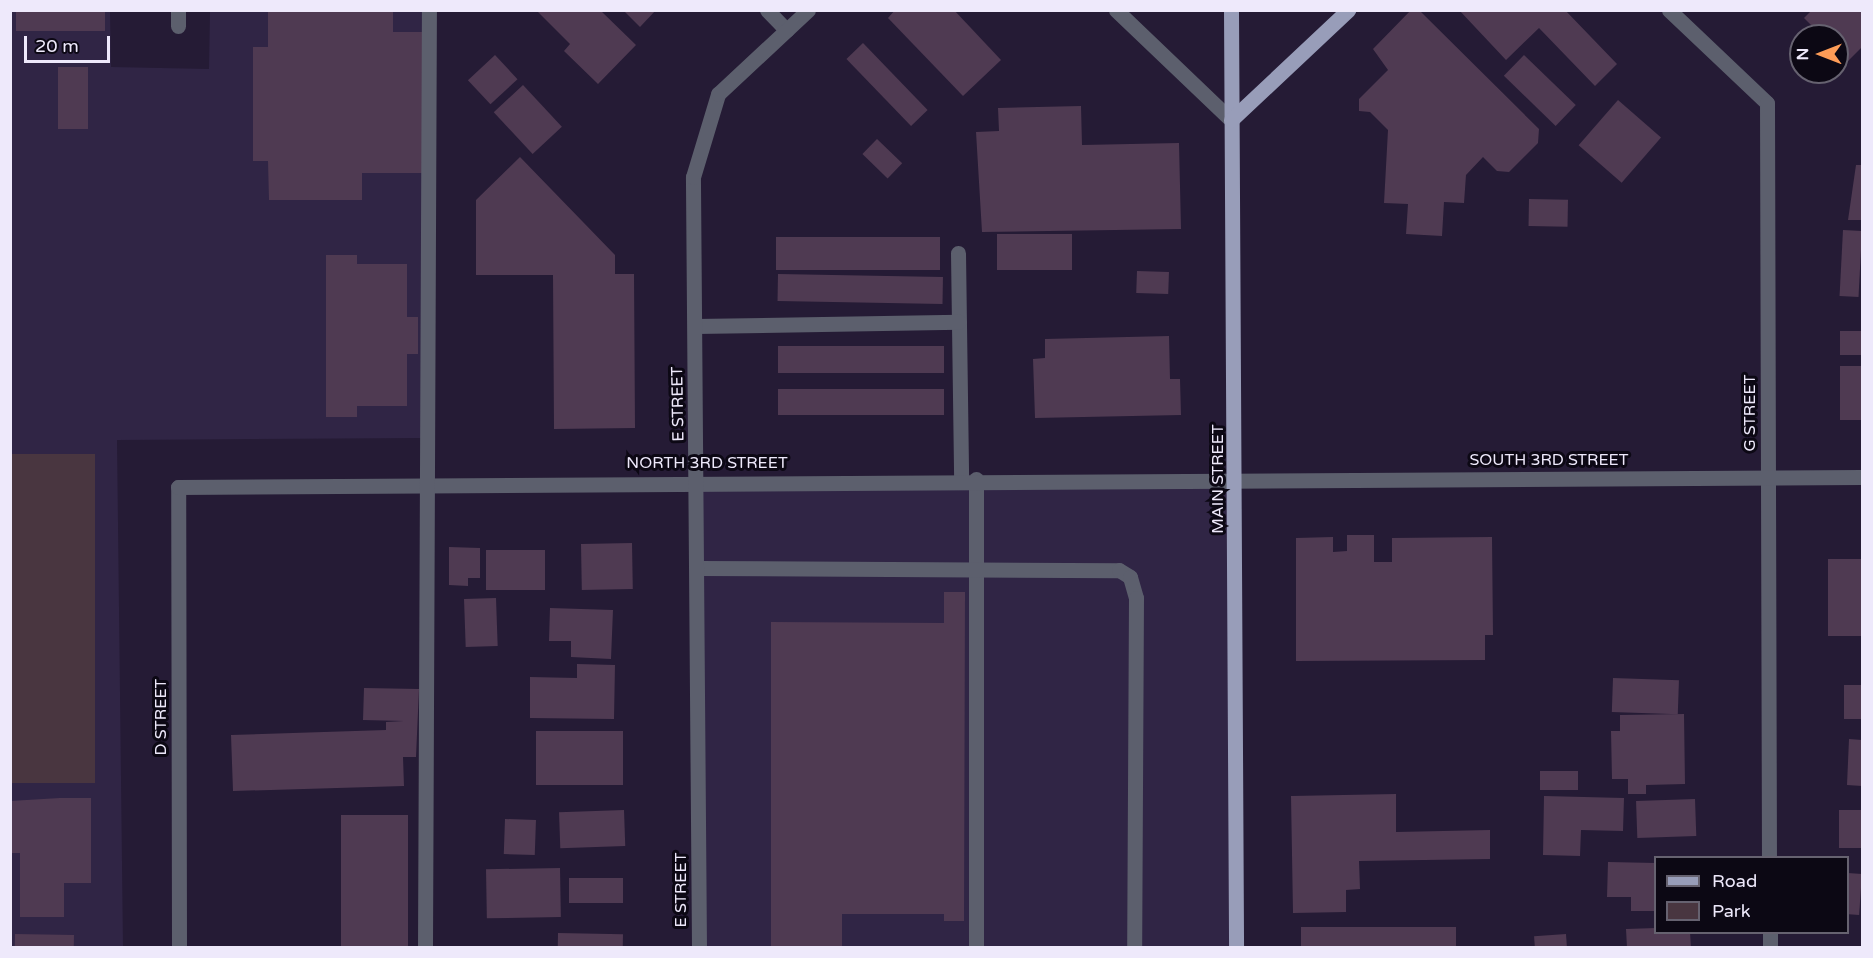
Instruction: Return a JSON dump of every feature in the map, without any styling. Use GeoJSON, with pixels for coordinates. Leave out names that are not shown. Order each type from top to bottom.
{"type":"FeatureCollection","features":[{"type":"Feature","properties":{"kind":"main road","name":"MAIN STREET"},"geometry":{"type":"LineString","coordinates":[[1232,10],[1231,120],[1236,480],[1236,948]]}},
{"type":"Feature","properties":{"kind":"main road"},"geometry":{"type":"LineString","coordinates":[[1231,120],[1348,10]]}},
{"type":"Feature","properties":{"kind":"street"},"geometry":{"type":"LineString","coordinates":[[425,948],[429,484],[429,10]]}},
{"type":"Feature","properties":{"kind":"street"},"geometry":{"type":"LineString","coordinates":[[767,10],[786,30]]}},
{"type":"Feature","properties":{"kind":"street","name":"E STREET"},"geometry":{"type":"LineString","coordinates":[[699,948],[698,480],[693,177],[718,94],[808,10]]}},
{"type":"Feature","properties":{"kind":"street"},"geometry":{"type":"LineString","coordinates":[[1116,10],[1231,120]]}},
{"type":"Feature","properties":{"kind":"street","name":"G STREET"},"geometry":{"type":"LineString","coordinates":[[1669,10],[1767,103],[1769,856]]}},
{"type":"Feature","properties":{"kind":"street"},"geometry":{"type":"LineString","coordinates":[[958,253],[959,322],[968,479],[976,568],[976,948]]}},
{"type":"Feature","properties":{"kind":"street"},"geometry":{"type":"LineString","coordinates":[[695,326],[959,322]]}},
{"type":"Feature","properties":{"kind":"street","name":"SOUTH 3RD STREET"},"geometry":{"type":"LineString","coordinates":[[1236,480],[1863,477]]}},
{"type":"Feature","properties":{"kind":"street","name":"NORTH 3RD STREET"},"geometry":{"type":"LineString","coordinates":[[178,487],[698,480],[1236,480]]}},
{"type":"Feature","properties":{"kind":"street","name":"D STREET"},"geometry":{"type":"LineString","coordinates":[[178,487],[179,948]]}},
{"type":"Feature","properties":{"kind":"street"},"geometry":{"type":"LineString","coordinates":[[698,568],[1119,570],[1135,585],[1134,948]]}},
{"type":"Feature","properties":{"kind":"shaded area"},"geometry":{"type":"Polygon","coordinates":[[[10,11],[110,11],[111,67],[209,69],[210,11],[423,11],[422,438],[117,440],[123,947],[11,947],[10,11]]]}},
{"type":"Feature","properties":{"kind":"shaded area"},"geometry":{"type":"Polygon","coordinates":[[[697,480],[1236,480],[1236,947],[697,947],[697,480]]]}},
{"type":"Feature","properties":{"kind":"green space"},"geometry":{"type":"Polygon","coordinates":[[[11,454],[95,454],[95,783],[11,783],[11,454]]]}},
{"type":"Feature","properties":{"kind":"building"},"geometry":{"type":"Polygon","coordinates":[[[16,10],[105,10],[105,31],[16,31],[16,10]]]}},
{"type":"Feature","properties":{"kind":"building"},"geometry":{"type":"Polygon","coordinates":[[[268,10],[393,10],[393,32],[431,32],[431,173],[362,173],[362,200],[269,200],[268,161],[253,161],[253,47],[268,47],[268,10]]]}},
{"type":"Feature","properties":{"kind":"building"},"geometry":{"type":"Polygon","coordinates":[[[536,10],[600,10],[636,45],[598,84],[564,51],[570,44],[536,10]]]}},
{"type":"Feature","properties":{"kind":"building"},"geometry":{"type":"Polygon","coordinates":[[[623,10],[656,10],[640,27],[623,10]]]}},
{"type":"Feature","properties":{"kind":"building"},"geometry":{"type":"Polygon","coordinates":[[[895,10],[954,10],[1001,60],[963,96],[888,18],[895,10]]]}},
{"type":"Feature","properties":{"kind":"building"},"geometry":{"type":"Polygon","coordinates":[[[1411,10],[1419,10],[1539,129],[1538,143],[1509,172],[1497,171],[1483,157],[1466,175],[1464,203],[1444,202],[1442,236],[1406,234],[1408,204],[1384,203],[1388,130],[1370,112],[1359,111],[1359,99],[1388,70],[1373,49],[1411,10]]]}},
{"type":"Feature","properties":{"kind":"building"},"geometry":{"type":"Polygon","coordinates":[[[1459,10],[1565,10],[1617,64],[1595,86],[1539,28],[1506,60],[1459,10]]]}},
{"type":"Feature","properties":{"kind":"building"},"geometry":{"type":"Polygon","coordinates":[[[1812,10],[1862,10],[1862,47],[1849,60],[1849,24],[1810,24],[1804,18],[1812,10]]]}},
{"type":"Feature","properties":{"kind":"building"},"geometry":{"type":"Polygon","coordinates":[[[863,43],[928,110],[911,126],[846,59],[863,43]]]}},
{"type":"Feature","properties":{"kind":"building"},"geometry":{"type":"Polygon","coordinates":[[[495,55],[518,79],[490,104],[468,80],[495,55]]]}},
{"type":"Feature","properties":{"kind":"building"},"geometry":{"type":"Polygon","coordinates":[[[1524,55],[1576,105],[1556,126],[1504,76],[1524,55]]]}},
{"type":"Feature","properties":{"kind":"building"},"geometry":{"type":"Polygon","coordinates":[[[58,67],[88,67],[88,129],[58,129],[58,67]]]}},
{"type":"Feature","properties":{"kind":"building"},"geometry":{"type":"Polygon","coordinates":[[[523,85],[562,127],[533,154],[494,112],[523,85]]]}},
{"type":"Feature","properties":{"kind":"building"},"geometry":{"type":"Polygon","coordinates":[[[1618,100],[1661,137],[1622,183],[1579,145],[1618,100]]]}},
{"type":"Feature","properties":{"kind":"building"},"geometry":{"type":"Polygon","coordinates":[[[1081,106],[1082,145],[1179,143],[1181,229],[982,232],[976,132],[999,131],[998,108],[1081,106]]]}},
{"type":"Feature","properties":{"kind":"building"},"geometry":{"type":"Polygon","coordinates":[[[877,139],[902,163],[888,178],[862,154],[877,139]]]}},
{"type":"Feature","properties":{"kind":"building"},"geometry":{"type":"Polygon","coordinates":[[[520,157],[615,255],[615,274],[634,274],[635,428],[554,429],[553,275],[476,275],[476,200],[520,157]]]}},
{"type":"Feature","properties":{"kind":"building"},"geometry":{"type":"Polygon","coordinates":[[[1856,165],[1862,165],[1862,220],[1848,220],[1856,165]]]}},
{"type":"Feature","properties":{"kind":"building"},"geometry":{"type":"Polygon","coordinates":[[[1529,199],[1568,200],[1568,227],[1529,226],[1529,199]]]}},
{"type":"Feature","properties":{"kind":"building"},"geometry":{"type":"Polygon","coordinates":[[[1843,230],[1862,231],[1859,297],[1840,296],[1843,230]]]}},
{"type":"Feature","properties":{"kind":"building"},"geometry":{"type":"Polygon","coordinates":[[[997,234],[1072,234],[1072,270],[997,270],[997,234]]]}},
{"type":"Feature","properties":{"kind":"building"},"geometry":{"type":"Polygon","coordinates":[[[776,237],[940,237],[940,270],[776,270],[776,237]]]}},
{"type":"Feature","properties":{"kind":"building"},"geometry":{"type":"Polygon","coordinates":[[[326,255],[357,255],[357,264],[407,264],[407,317],[418,317],[418,354],[407,354],[407,406],[357,406],[357,417],[326,417],[326,255]]]}},
{"type":"Feature","properties":{"kind":"building"},"geometry":{"type":"Polygon","coordinates":[[[1137,271],[1169,272],[1168,294],[1136,293],[1137,271]]]}},
{"type":"Feature","properties":{"kind":"building"},"geometry":{"type":"Polygon","coordinates":[[[778,274],[943,277],[943,304],[778,301],[778,274]]]}},
{"type":"Feature","properties":{"kind":"building"},"geometry":{"type":"Polygon","coordinates":[[[1840,331],[1862,331],[1862,355],[1840,355],[1840,331]]]}},
{"type":"Feature","properties":{"kind":"building"},"geometry":{"type":"Polygon","coordinates":[[[1169,336],[1170,379],[1180,379],[1181,415],[1035,418],[1033,359],[1045,358],[1045,339],[1169,336]]]}},
{"type":"Feature","properties":{"kind":"building"},"geometry":{"type":"Polygon","coordinates":[[[778,346],[944,346],[944,373],[778,373],[778,346]]]}},
{"type":"Feature","properties":{"kind":"building"},"geometry":{"type":"Polygon","coordinates":[[[1840,366],[1862,366],[1862,420],[1840,420],[1840,366]]]}},
{"type":"Feature","properties":{"kind":"building"},"geometry":{"type":"Polygon","coordinates":[[[778,389],[944,389],[944,415],[778,415],[778,389]]]}},
{"type":"Feature","properties":{"kind":"building"},"geometry":{"type":"Polygon","coordinates":[[[1347,535],[1374,535],[1374,562],[1392,562],[1392,538],[1492,537],[1493,635],[1485,635],[1485,660],[1296,661],[1296,538],[1333,537],[1333,552],[1347,551],[1347,535]]]}},
{"type":"Feature","properties":{"kind":"building"},"geometry":{"type":"Polygon","coordinates":[[[632,543],[633,589],[582,590],[581,544],[632,543]]]}},
{"type":"Feature","properties":{"kind":"building"},"geometry":{"type":"Polygon","coordinates":[[[449,547],[480,548],[480,578],[468,578],[468,586],[449,585],[449,547]]]}},
{"type":"Feature","properties":{"kind":"building"},"geometry":{"type":"Polygon","coordinates":[[[486,550],[545,550],[545,590],[486,590],[486,550]]]}},
{"type":"Feature","properties":{"kind":"building"},"geometry":{"type":"Polygon","coordinates":[[[1828,559],[1862,559],[1862,636],[1828,636],[1828,559]]]}},
{"type":"Feature","properties":{"kind":"building"},"geometry":{"type":"Polygon","coordinates":[[[944,592],[965,592],[964,921],[944,921],[944,914],[842,914],[842,946],[771,946],[771,622],[944,623],[944,592]]]}},
{"type":"Feature","properties":{"kind":"building"},"geometry":{"type":"Polygon","coordinates":[[[496,598],[498,646],[466,647],[464,599],[496,598]]]}},
{"type":"Feature","properties":{"kind":"building"},"geometry":{"type":"Polygon","coordinates":[[[550,608],[613,610],[611,659],[571,657],[571,641],[549,641],[550,608]]]}},
{"type":"Feature","properties":{"kind":"building"},"geometry":{"type":"Polygon","coordinates":[[[577,664],[615,665],[614,719],[530,718],[530,677],[577,678],[577,664]]]}},
{"type":"Feature","properties":{"kind":"building"},"geometry":{"type":"Polygon","coordinates":[[[1613,678],[1679,680],[1678,714],[1612,712],[1613,678]]]}},
{"type":"Feature","properties":{"kind":"building"},"geometry":{"type":"Polygon","coordinates":[[[1844,685],[1862,685],[1862,719],[1844,719],[1844,685]]]}},
{"type":"Feature","properties":{"kind":"building"},"geometry":{"type":"Polygon","coordinates":[[[364,688],[419,689],[416,757],[403,757],[404,786],[233,791],[231,735],[386,730],[386,722],[404,721],[363,720],[364,688]]]}},
{"type":"Feature","properties":{"kind":"building"},"geometry":{"type":"Polygon","coordinates":[[[1684,714],[1685,784],[1646,785],[1646,794],[1628,794],[1628,779],[1612,779],[1611,731],[1620,731],[1620,715],[1684,714]]]}},
{"type":"Feature","properties":{"kind":"building"},"geometry":{"type":"Polygon","coordinates":[[[536,731],[623,731],[623,785],[536,785],[536,731]]]}},
{"type":"Feature","properties":{"kind":"building"},"geometry":{"type":"Polygon","coordinates":[[[1849,739],[1862,740],[1862,786],[1847,785],[1849,739]]]}},
{"type":"Feature","properties":{"kind":"building"},"geometry":{"type":"Polygon","coordinates":[[[1540,771],[1578,771],[1578,790],[1540,790],[1540,771]]]}},
{"type":"Feature","properties":{"kind":"building"},"geometry":{"type":"Polygon","coordinates":[[[1396,794],[1396,832],[1490,830],[1490,859],[1359,861],[1360,889],[1346,890],[1346,912],[1293,913],[1291,796],[1396,794]]]}},
{"type":"Feature","properties":{"kind":"building"},"geometry":{"type":"Polygon","coordinates":[[[1544,796],[1624,798],[1623,831],[1581,830],[1580,856],[1543,855],[1544,796]]]}},
{"type":"Feature","properties":{"kind":"building"},"geometry":{"type":"Polygon","coordinates":[[[91,798],[91,883],[64,883],[64,917],[20,917],[20,853],[10,853],[10,801],[91,798]]]}},
{"type":"Feature","properties":{"kind":"building"},"geometry":{"type":"Polygon","coordinates":[[[1695,799],[1696,836],[1637,838],[1636,801],[1695,799]]]}},
{"type":"Feature","properties":{"kind":"building"},"geometry":{"type":"Polygon","coordinates":[[[624,810],[625,846],[560,848],[559,812],[624,810]]]}},
{"type":"Feature","properties":{"kind":"building"},"geometry":{"type":"Polygon","coordinates":[[[1839,810],[1862,810],[1862,848],[1839,848],[1839,810]]]}},
{"type":"Feature","properties":{"kind":"building"},"geometry":{"type":"Polygon","coordinates":[[[341,815],[408,815],[408,948],[341,948],[341,815]]]}},
{"type":"Feature","properties":{"kind":"building"},"geometry":{"type":"Polygon","coordinates":[[[505,819],[536,820],[535,855],[504,854],[505,819]]]}},
{"type":"Feature","properties":{"kind":"building"},"geometry":{"type":"Polygon","coordinates":[[[1608,862],[1654,863],[1654,911],[1631,911],[1631,897],[1607,897],[1608,862]]]}},
{"type":"Feature","properties":{"kind":"building"},"geometry":{"type":"Polygon","coordinates":[[[560,868],[561,917],[487,918],[486,869],[560,868]]]}},
{"type":"Feature","properties":{"kind":"building"},"geometry":{"type":"Polygon","coordinates":[[[1849,873],[1862,874],[1859,915],[1849,914],[1849,873]]]}},
{"type":"Feature","properties":{"kind":"building"},"geometry":{"type":"Polygon","coordinates":[[[569,878],[623,878],[623,903],[569,903],[569,878]]]}},
{"type":"Feature","properties":{"kind":"building"},"geometry":{"type":"Polygon","coordinates":[[[1301,927],[1456,927],[1456,948],[1301,948],[1301,927]]]}},
{"type":"Feature","properties":{"kind":"building"},"geometry":{"type":"Polygon","coordinates":[[[1654,928],[1654,934],[1690,934],[1691,948],[1627,948],[1626,929],[1654,928]]]}},
{"type":"Feature","properties":{"kind":"building"},"geometry":{"type":"Polygon","coordinates":[[[558,933],[623,934],[623,948],[558,948],[558,933]]]}},
{"type":"Feature","properties":{"kind":"building"},"geometry":{"type":"Polygon","coordinates":[[[15,934],[74,935],[74,948],[15,948],[15,934]]]}},
{"type":"Feature","properties":{"kind":"building"},"geometry":{"type":"Polygon","coordinates":[[[1566,934],[1567,948],[1535,948],[1534,936],[1566,934]]]}}]}
